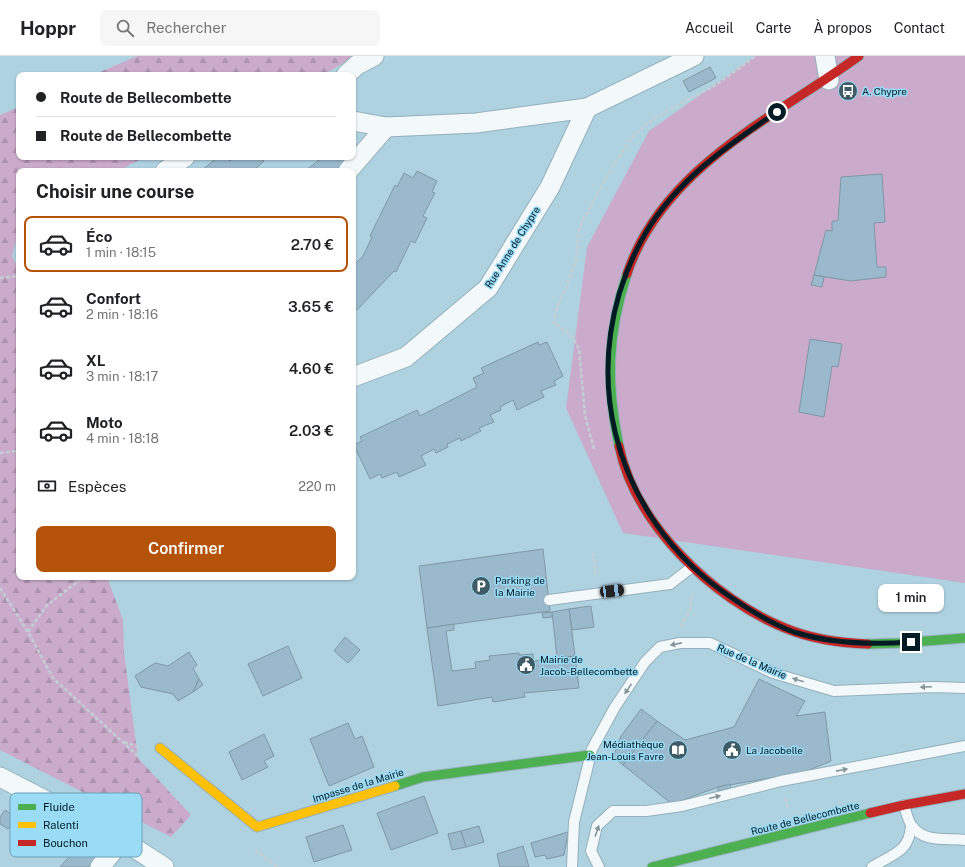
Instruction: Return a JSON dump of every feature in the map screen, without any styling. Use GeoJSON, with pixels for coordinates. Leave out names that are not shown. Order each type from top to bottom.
{"type":"FeatureCollection","features":[{"type":"Feature","properties":{"kind":"street"},"geometry":{"type":"LineString","coordinates":[[349,72],[357,65],[374,56]]}},
{"type":"Feature","properties":{"kind":"street"},"geometry":{"type":"LineString","coordinates":[[356,122],[386,127],[476,123],[588,108],[694,56]]}},
{"type":"Feature","properties":{"kind":"street"},"geometry":{"type":"LineString","coordinates":[[825,56],[829,80]]}},
{"type":"Feature","properties":{"kind":"street"},"geometry":{"type":"LineString","coordinates":[[859,56],[829,80],[755,127],[708,162],[674,194],[646,233],[627,271],[621,289],[610,338],[608,364],[611,410],[616,436],[630,477],[650,517],[692,567],[718,589],[756,614],[792,631],[820,639],[884,644],[965,638]]}},
{"type":"Feature","properties":{"kind":"street","name":"Rue Anne de Chypre"},"geometry":{"type":"LineString","coordinates":[[356,375],[406,357],[488,288],[550,187],[588,108]]}},
{"type":"Feature","properties":{"kind":"street"},"geometry":{"type":"LineString","coordinates":[[351,168],[386,127]]}},
{"type":"Feature","properties":{"kind":"street"},"geometry":{"type":"LineString","coordinates":[[169,168],[181,160]]}},
{"type":"Feature","properties":{"kind":"street","name":"Impasse de la Mairie"},"geometry":{"type":"LineString","coordinates":[[160,748],[257,827],[423,777],[590,755]]}},
{"type":"Feature","properties":{"kind":"street"},"geometry":{"type":"LineString","coordinates":[[0,777],[31,793]]}},
{"type":"Feature","properties":{"kind":"street","name":"Route de Bellecombette"},"geometry":{"type":"LineString","coordinates":[[652,867],[904,805],[965,794]]}},
{"type":"Feature","properties":{"kind":"street"},"geometry":{"type":"LineString","coordinates":[[142,853],[164,867]]}},
{"type":"Feature","properties":{"kind":"street"},"geometry":{"type":"LineString","coordinates":[[100,867],[108,857]]}},
{"type":"Feature","properties":{"kind":"lane"},"geometry":{"type":"LineString","coordinates":[[549,600],[670,584],[692,567]]}},
{"type":"Feature","properties":{"kind":"lane","name":"Rue de la Mairie"},"geometry":{"type":"LineString","coordinates":[[660,647],[680,643],[710,643],[773,673],[834,691],[932,687],[965,688]]}},
{"type":"Feature","properties":{"kind":"lane"},"geometry":{"type":"LineString","coordinates":[[572,867],[574,822],[592,749],[615,707],[645,662],[660,647]]}},
{"type":"Feature","properties":{"kind":"lane"},"geometry":{"type":"LineString","coordinates":[[599,867],[591,850],[597,826],[613,811],[646,812],[682,806],[781,782],[965,746]]}},
{"type":"Feature","properties":{"kind":"lane"},"geometry":{"type":"LineString","coordinates":[[872,867],[906,845],[910,837],[911,826],[904,805]]}},
{"type":"Feature","properties":{"kind":"lane"},"geometry":{"type":"LineString","coordinates":[[911,826],[918,833],[929,839],[965,840]]}},
{"type":"Feature","properties":{"kind":"path"},"geometry":{"type":"LineString","coordinates":[[0,278],[16,276]]}},
{"type":"Feature","properties":{"kind":"path"},"geometry":{"type":"LineString","coordinates":[[0,453],[16,451]]}},
{"type":"Feature","properties":{"kind":"path"},"geometry":{"type":"LineString","coordinates":[[593,553],[597,593]]}},
{"type":"Feature","properties":{"kind":"path"},"geometry":{"type":"LineString","coordinates":[[660,647],[662,636],[682,627],[690,610],[692,567]]}},
{"type":"Feature","properties":{"kind":"path"},"geometry":{"type":"LineString","coordinates":[[28,632],[47,605],[80,580]]}},
{"type":"Feature","properties":{"kind":"path"},"geometry":{"type":"LineString","coordinates":[[0,588],[28,632],[53,678],[140,758]]}},
{"type":"Feature","properties":{"kind":"path"},"geometry":{"type":"LineString","coordinates":[[254,849],[277,867]]}},
{"type":"Feature","properties":{"kind":"green space"},"geometry":{"type":"Polygon","coordinates":[[[137,56],[355,56],[328,72],[100,72],[137,56]]]}},
{"type":"Feature","properties":{"kind":"green space"},"geometry":{"type":"Polygon","coordinates":[[[755,56],[965,56],[965,583],[623,533],[566,408],[587,247],[649,131],[755,56]]]}},
{"type":"Feature","properties":{"kind":"green space"},"geometry":{"type":"Polygon","coordinates":[[[16,108],[16,160],[139,160],[124,168],[16,168],[16,241],[12,256],[16,264],[16,580],[108,580],[123,620],[124,653],[138,758],[191,815],[171,837],[142,822],[142,793],[85,793],[0,750],[0,115],[16,108]]]}},
{"type":"Feature","properties":{"kind":"building"},"geometry":{"type":"Polygon","coordinates":[[[710,67],[716,78],[689,92],[683,81],[710,67]]]}},
{"type":"Feature","properties":{"kind":"building"},"geometry":{"type":"Polygon","coordinates":[[[214,160],[264,161],[256,168],[205,168],[214,160]]]}},
{"type":"Feature","properties":{"kind":"building"},"geometry":{"type":"Polygon","coordinates":[[[319,160],[350,160],[341,168],[309,168],[319,160]]]}},
{"type":"Feature","properties":{"kind":"building"},"geometry":{"type":"Polygon","coordinates":[[[417,171],[437,181],[432,192],[435,193],[423,216],[427,218],[415,243],[411,241],[396,272],[394,271],[357,310],[356,263],[363,256],[372,237],[370,236],[395,185],[397,187],[404,173],[413,178],[417,171]]]}},
{"type":"Feature","properties":{"kind":"building"},"geometry":{"type":"Polygon","coordinates":[[[882,174],[885,222],[874,223],[877,267],[886,267],[886,277],[851,281],[814,275],[826,230],[832,231],[832,221],[838,221],[841,177],[882,174]]]}},
{"type":"Feature","properties":{"kind":"building"},"geometry":{"type":"Polygon","coordinates":[[[814,275],[824,277],[822,287],[811,285],[814,275]]]}},
{"type":"Feature","properties":{"kind":"building"},"geometry":{"type":"Polygon","coordinates":[[[810,339],[842,344],[838,367],[832,366],[824,417],[799,412],[810,339]]]}},
{"type":"Feature","properties":{"kind":"building"},"geometry":{"type":"Polygon","coordinates":[[[538,342],[539,345],[547,342],[563,376],[554,381],[556,385],[541,391],[544,397],[517,410],[513,400],[500,407],[501,410],[490,415],[494,422],[479,428],[481,431],[461,441],[460,438],[447,444],[448,447],[436,453],[434,449],[421,456],[426,465],[399,477],[397,472],[382,478],[380,474],[370,479],[356,449],[356,444],[362,441],[360,437],[417,410],[420,416],[477,387],[473,378],[484,373],[481,368],[538,342]]]}},
{"type":"Feature","properties":{"kind":"building","name":"Parking de la Mairie"},"geometry":{"type":"Polygon","coordinates":[[[543,549],[550,611],[427,628],[419,566],[543,549]]]}},
{"type":"Feature","properties":{"kind":"building"},"geometry":{"type":"Polygon","coordinates":[[[591,606],[594,627],[572,630],[569,609],[591,606]]]}},
{"type":"Feature","properties":{"kind":"building"},"geometry":{"type":"Polygon","coordinates":[[[569,609],[575,656],[557,658],[552,612],[569,609]]]}},
{"type":"Feature","properties":{"kind":"building"},"geometry":{"type":"Polygon","coordinates":[[[552,612],[552,617],[543,618],[542,613],[552,612]]]}},
{"type":"Feature","properties":{"kind":"building","name":"Mairie de Jacob-Bellecombette"},"geometry":{"type":"Polygon","coordinates":[[[454,624],[454,630],[446,631],[452,671],[476,668],[475,662],[490,660],[489,656],[519,653],[519,655],[533,654],[533,661],[575,656],[579,688],[524,693],[525,697],[493,702],[492,697],[438,706],[427,628],[454,624]]]}},
{"type":"Feature","properties":{"kind":"building"},"geometry":{"type":"Polygon","coordinates":[[[345,637],[360,650],[348,663],[334,651],[345,637]]]}},
{"type":"Feature","properties":{"kind":"building"},"geometry":{"type":"Polygon","coordinates":[[[288,646],[302,678],[263,696],[248,664],[288,646]]]}},
{"type":"Feature","properties":{"kind":"building"},"geometry":{"type":"Polygon","coordinates":[[[189,652],[197,665],[193,668],[199,679],[193,692],[178,701],[173,694],[141,687],[135,676],[155,663],[168,666],[189,652]]]}},
{"type":"Feature","properties":{"kind":"building"},"geometry":{"type":"Polygon","coordinates":[[[199,679],[203,685],[193,692],[199,679]]]}},
{"type":"Feature","properties":{"kind":"building","name":"La Jacobelle"},"geometry":{"type":"Polygon","coordinates":[[[759,679],[805,701],[796,716],[825,712],[831,761],[804,772],[718,787],[672,804],[623,765],[657,721],[685,740],[734,727],[759,679]]]}},
{"type":"Feature","properties":{"kind":"building"},"geometry":{"type":"Polygon","coordinates":[[[641,709],[657,721],[623,765],[613,757],[621,736],[641,709]]]}},
{"type":"Feature","properties":{"kind":"building"},"geometry":{"type":"Polygon","coordinates":[[[348,723],[355,739],[362,736],[374,767],[329,786],[310,739],[348,723]]]}},
{"type":"Feature","properties":{"kind":"building"},"geometry":{"type":"Polygon","coordinates":[[[264,734],[274,756],[264,761],[268,767],[242,780],[229,752],[264,734]]]}},
{"type":"Feature","properties":{"kind":"building"},"geometry":{"type":"Polygon","coordinates":[[[730,784],[731,788],[718,791],[718,787],[730,784]]]}},
{"type":"Feature","properties":{"kind":"building"},"geometry":{"type":"Polygon","coordinates":[[[424,796],[438,833],[391,850],[377,813],[424,796]]]}},
{"type":"Feature","properties":{"kind":"building"},"geometry":{"type":"Polygon","coordinates":[[[5,810],[10,813],[10,826],[8,829],[0,824],[0,817],[5,810]]]}},
{"type":"Feature","properties":{"kind":"building"},"geometry":{"type":"Polygon","coordinates":[[[343,825],[352,850],[314,862],[306,837],[343,825]]]}},
{"type":"Feature","properties":{"kind":"building"},"geometry":{"type":"Polygon","coordinates":[[[479,826],[484,842],[466,847],[461,831],[479,826]]]}},
{"type":"Feature","properties":{"kind":"building"},"geometry":{"type":"Polygon","coordinates":[[[461,831],[466,847],[452,850],[448,834],[461,831]]]}},
{"type":"Feature","properties":{"kind":"building"},"geometry":{"type":"Polygon","coordinates":[[[568,832],[564,855],[547,859],[545,855],[535,857],[531,843],[568,832]]]}},
{"type":"Feature","properties":{"kind":"building"},"geometry":{"type":"Polygon","coordinates":[[[523,846],[529,867],[500,867],[497,854],[523,846]]]}},
{"type":"Feature","properties":{"kind":"building"},"geometry":{"type":"Polygon","coordinates":[[[69,857],[96,857],[88,867],[60,867],[69,857]]]}},
{"type":"Feature","properties":{"kind":"traffic: fast"},"geometry":{"type":"LineString","coordinates":[[619,446],[612,402],[611,360],[615,318],[627,274]]}},
{"type":"Feature","properties":{"kind":"traffic: fast"},"geometry":{"type":"LineString","coordinates":[[868,644],[965,638]]}},
{"type":"Feature","properties":{"kind":"traffic: fast"},"geometry":{"type":"LineString","coordinates":[[395,786],[423,777],[590,755]]}},
{"type":"Feature","properties":{"kind":"traffic: fast"},"geometry":{"type":"LineString","coordinates":[[652,867],[870,813]]}},
{"type":"Feature","properties":{"kind":"traffic: slow"},"geometry":{"type":"LineString","coordinates":[[160,748],[257,827],[395,786]]}},
{"type":"Feature","properties":{"kind":"traffic: jam"},"geometry":{"type":"LineString","coordinates":[[627,274],[644,237],[666,204],[694,175],[725,148],[758,124],[859,56]]}},
{"type":"Feature","properties":{"kind":"traffic: jam"},"geometry":{"type":"LineString","coordinates":[[619,446],[628,475],[642,503],[660,530],[681,555],[705,578],[731,598],[758,615],[785,628],[826,640],[868,644]]}},
{"type":"Feature","properties":{"kind":"traffic: jam"},"geometry":{"type":"LineString","coordinates":[[870,813],[965,794]]}},
{"type":"Feature","properties":{"kind":"place","name":"A. Chypre"},"geometry":{"type":"Point","coordinates":[848,91]}},
{"type":"Feature","properties":{"kind":"place","name":"Parking de la Mairie"},"geometry":{"type":"Point","coordinates":[481,586]}},
{"type":"Feature","properties":{"kind":"place","name":"Mairie de Jacob-Bellecombette"},"geometry":{"type":"Point","coordinates":[526,665]}},
{"type":"Feature","properties":{"kind":"place","name":"Médiathèque Jean-Louis Favre"},"geometry":{"type":"Point","coordinates":[678,750]}},
{"type":"Feature","properties":{"kind":"place","name":"La Jacobelle"},"geometry":{"type":"Point","coordinates":[732,750]}},
{"type":"Feature","properties":{"kind":"route"},"geometry":{"type":"LineString","coordinates":[[777,112],[708,162],[674,194],[657,215],[635,254],[621,289],[610,338],[608,364],[609,387],[611,410],[616,436],[630,477],[650,517],[692,567],[718,589],[756,614],[792,631],[820,639],[854,643],[884,644],[911,642]]}}]}
